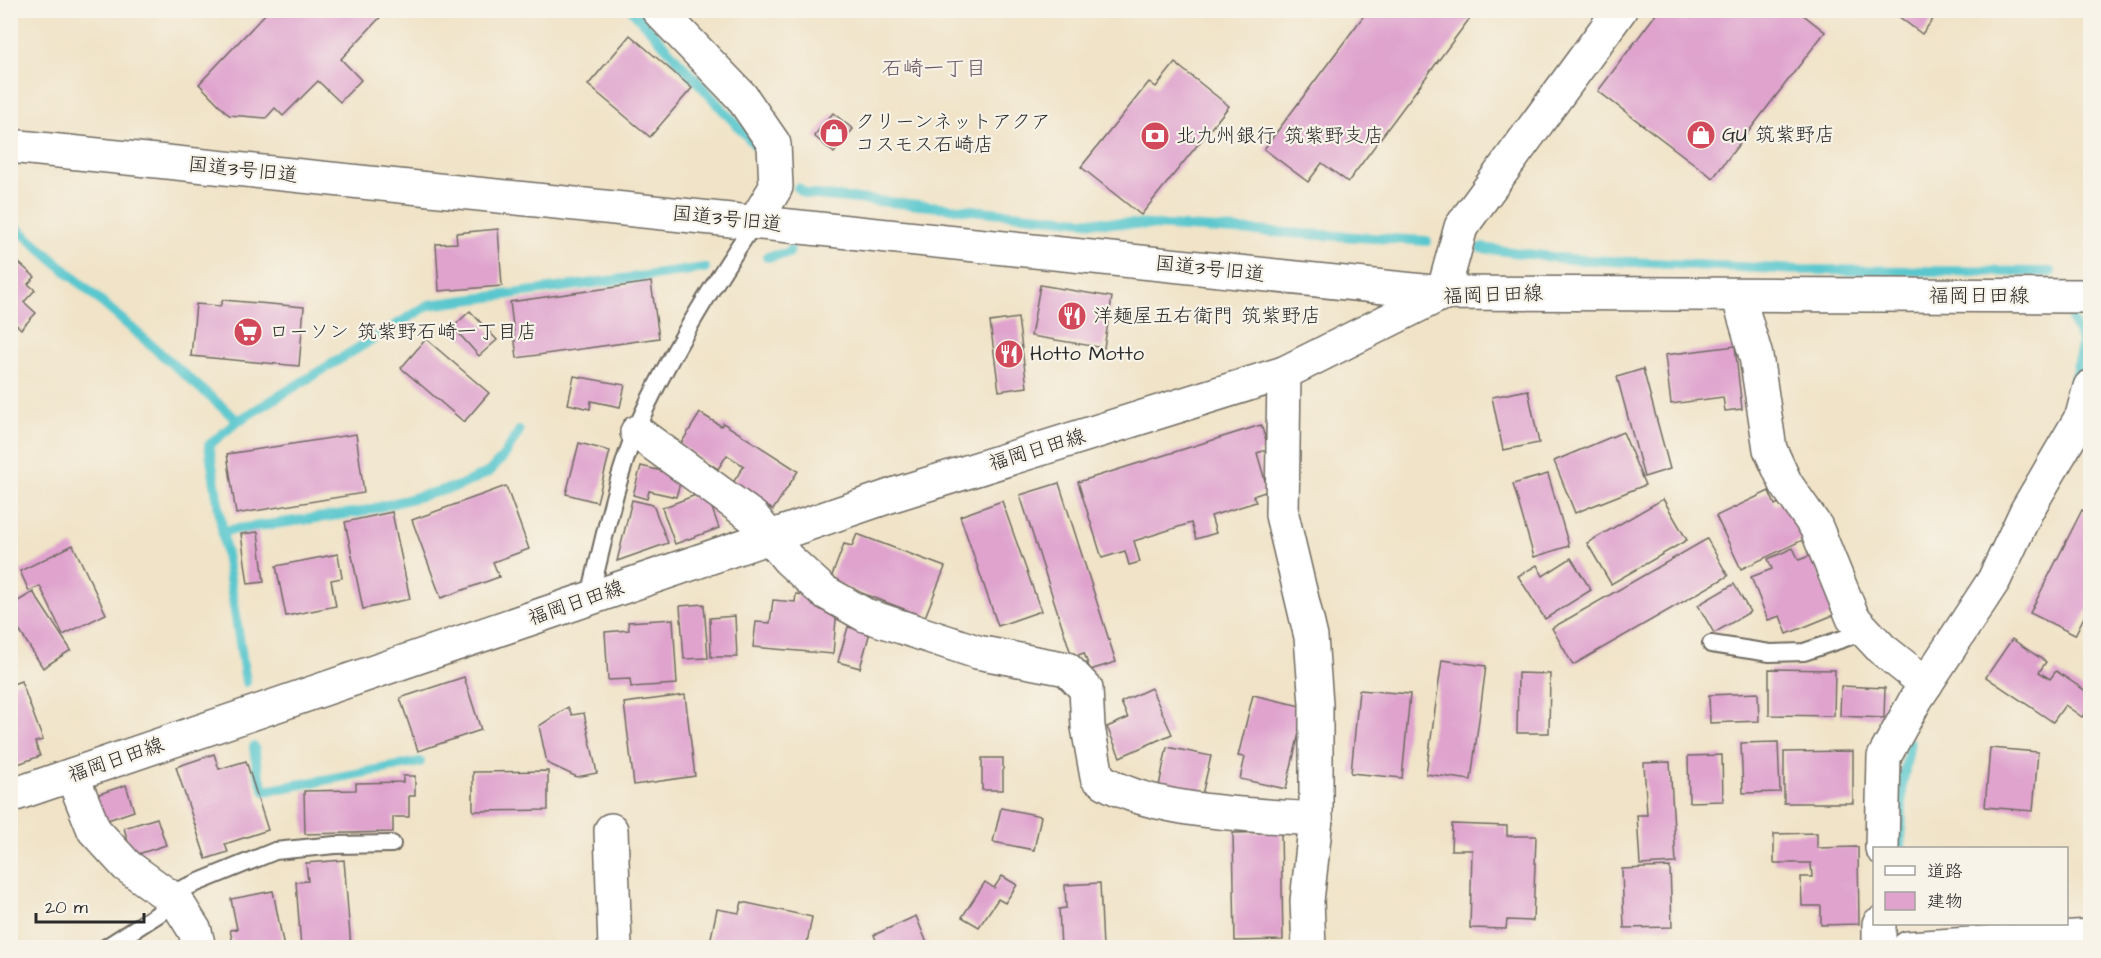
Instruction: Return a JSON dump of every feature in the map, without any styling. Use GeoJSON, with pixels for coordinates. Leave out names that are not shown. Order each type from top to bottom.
{"type":"FeatureCollection","features":[{"type":"Feature","properties":{"kind":"street"},"geometry":{"type":"LineString","coordinates":[[658,10],[741,96],[774,144],[776,187],[755,222]]}},
{"type":"Feature","properties":{"kind":"street"},"geometry":{"type":"LineString","coordinates":[[1443,293],[1461,227],[1620,10]]}},
{"type":"Feature","properties":{"kind":"street","name":"国道3号旧道"},"geometry":{"type":"LineString","coordinates":[[10,146],[1443,293]]}},
{"type":"Feature","properties":{"kind":"street","name":"福岡日田線"},"geometry":{"type":"LineString","coordinates":[[10,796],[896,494],[1284,373],[1443,293],[2091,296]]}},
{"type":"Feature","properties":{"kind":"street"},"geometry":{"type":"LineString","coordinates":[[1738,295],[1756,356],[1770,449],[1786,484],[1816,526],[1853,618],[1926,684]]}},
{"type":"Feature","properties":{"kind":"street"},"geometry":{"type":"LineString","coordinates":[[1284,373],[1282,515],[1311,637],[1316,704],[1316,819],[1307,901],[1310,948]]}},
{"type":"Feature","properties":{"kind":"street"},"geometry":{"type":"LineString","coordinates":[[1882,847],[1884,757],[1926,684],[1994,580],[2027,510],[2082,416],[2091,387]]}},
{"type":"Feature","properties":{"kind":"street"},"geometry":{"type":"LineString","coordinates":[[637,432],[753,517],[769,537],[823,591],[865,615],[977,652],[1067,669],[1086,689],[1088,727],[1097,777],[1111,788],[1181,807],[1316,819]]}},
{"type":"Feature","properties":{"kind":"street"},"geometry":{"type":"LineString","coordinates":[[72,776],[94,830],[127,866],[172,898],[195,931],[199,948]]}},
{"type":"Feature","properties":{"kind":"street"},"geometry":{"type":"LineString","coordinates":[[611,830],[615,948]]}},
{"type":"Feature","properties":{"kind":"street"},"geometry":{"type":"LineString","coordinates":[[1879,925],[1879,948]]}},
{"type":"Feature","properties":{"kind":"street"},"geometry":{"type":"LineString","coordinates":[[1908,948],[2091,936]]}},
{"type":"Feature","properties":{"kind":"lane"},"geometry":{"type":"LineString","coordinates":[[589,598],[618,481],[648,404],[706,295],[755,222]]}},
{"type":"Feature","properties":{"kind":"lane"},"geometry":{"type":"LineString","coordinates":[[1711,644],[1770,653],[1804,652],[1866,631]]}},
{"type":"Feature","properties":{"kind":"lane"},"geometry":{"type":"LineString","coordinates":[[105,948],[172,898],[275,851],[335,845],[392,844]]}},
{"type":"Feature","properties":{"kind":"building"},"geometry":{"type":"Polygon","coordinates":[[[269,10],[387,10],[341,59],[361,80],[340,102],[318,81],[283,116],[275,108],[266,118],[229,115],[199,84],[269,10]]]}},
{"type":"Feature","properties":{"kind":"building"},"geometry":{"type":"Polygon","coordinates":[[[1368,10],[1476,10],[1348,182],[1322,163],[1308,182],[1264,149],[1368,10]]]}},
{"type":"Feature","properties":{"kind":"building","name":"GU 筑紫野店"},"geometry":{"type":"Polygon","coordinates":[[[1659,10],[1797,10],[1825,32],[1713,178],[1598,91],[1659,10]]]}},
{"type":"Feature","properties":{"kind":"building"},"geometry":{"type":"Polygon","coordinates":[[[1890,10],[1940,10],[1922,34],[1890,10]]]}},
{"type":"Feature","properties":{"kind":"building"},"geometry":{"type":"Polygon","coordinates":[[[630,35],[692,88],[650,137],[588,85],[630,35]]]}},
{"type":"Feature","properties":{"kind":"building","name":"北九州銀行 筑紫野支店"},"geometry":{"type":"Polygon","coordinates":[[[1175,63],[1229,106],[1141,215],[1081,167],[1149,82],[1156,87],[1175,63]]]}},
{"type":"Feature","properties":{"kind":"building"},"geometry":{"type":"Polygon","coordinates":[[[833,113],[853,129],[834,153],[814,136],[833,113]]]}},
{"type":"Feature","properties":{"kind":"building"},"geometry":{"type":"Polygon","coordinates":[[[498,229],[502,286],[439,291],[436,244],[457,243],[456,233],[498,229]]]}},
{"type":"Feature","properties":{"kind":"building"},"geometry":{"type":"Polygon","coordinates":[[[10,255],[35,277],[28,284],[35,290],[24,302],[36,313],[21,329],[10,319],[10,255]]]}},
{"type":"Feature","properties":{"kind":"building"},"geometry":{"type":"Polygon","coordinates":[[[651,282],[659,338],[517,358],[510,302],[651,282]]]}},
{"type":"Feature","properties":{"kind":"building","name":"洋麺屋五右衛門 筑紫野店"},"geometry":{"type":"Polygon","coordinates":[[[1040,285],[1112,297],[1104,348],[1031,336],[1040,285]]]}},
{"type":"Feature","properties":{"kind":"building","name":"ローソン 筑紫野石崎一丁目店"},"geometry":{"type":"Polygon","coordinates":[[[223,300],[304,307],[299,366],[191,356],[196,304],[220,306],[223,300]]]}},
{"type":"Feature","properties":{"kind":"building"},"geometry":{"type":"Polygon","coordinates":[[[470,311],[497,340],[479,356],[453,327],[470,311]]]}},
{"type":"Feature","properties":{"kind":"building","name":"Hotto Motto"},"geometry":{"type":"Polygon","coordinates":[[[1018,318],[1027,387],[999,391],[990,322],[1018,318]]]}},
{"type":"Feature","properties":{"kind":"building"},"geometry":{"type":"Polygon","coordinates":[[[426,339],[489,393],[464,422],[401,368],[426,339]]]}},
{"type":"Feature","properties":{"kind":"building"},"geometry":{"type":"Polygon","coordinates":[[[1735,346],[1742,409],[1725,411],[1723,397],[1671,404],[1665,355],[1735,346]]]}},
{"type":"Feature","properties":{"kind":"building"},"geometry":{"type":"Polygon","coordinates":[[[1643,369],[1670,469],[1644,477],[1617,377],[1643,369]]]}},
{"type":"Feature","properties":{"kind":"building"},"geometry":{"type":"Polygon","coordinates":[[[574,376],[625,385],[620,407],[591,401],[590,409],[568,404],[574,376]]]}},
{"type":"Feature","properties":{"kind":"building"},"geometry":{"type":"Polygon","coordinates":[[[1528,390],[1539,443],[1503,450],[1492,397],[1528,390]]]}},
{"type":"Feature","properties":{"kind":"building"},"geometry":{"type":"Polygon","coordinates":[[[700,413],[721,426],[723,423],[798,471],[773,510],[732,484],[744,466],[727,455],[718,469],[680,445],[700,413]]]}},
{"type":"Feature","properties":{"kind":"building"},"geometry":{"type":"Polygon","coordinates":[[[1261,425],[1269,449],[1257,453],[1268,491],[1253,496],[1256,502],[1211,516],[1216,533],[1196,539],[1191,523],[1134,541],[1140,562],[1129,565],[1125,551],[1102,558],[1078,482],[1261,425]]]}},
{"type":"Feature","properties":{"kind":"building"},"geometry":{"type":"Polygon","coordinates":[[[1623,432],[1645,485],[1575,513],[1554,461],[1623,432]]]}},
{"type":"Feature","properties":{"kind":"building"},"geometry":{"type":"Polygon","coordinates":[[[356,434],[364,493],[236,514],[227,454],[356,434]]]}},
{"type":"Feature","properties":{"kind":"building"},"geometry":{"type":"Polygon","coordinates":[[[579,443],[610,451],[597,502],[566,494],[579,443]]]}},
{"type":"Feature","properties":{"kind":"building"},"geometry":{"type":"Polygon","coordinates":[[[641,466],[682,476],[676,497],[649,491],[647,499],[633,495],[641,466]]]}},
{"type":"Feature","properties":{"kind":"building"},"geometry":{"type":"Polygon","coordinates":[[[1548,474],[1569,546],[1534,557],[1513,484],[1548,474]]]}},
{"type":"Feature","properties":{"kind":"building"},"geometry":{"type":"Polygon","coordinates":[[[1059,483],[1116,662],[1090,670],[1084,653],[1072,657],[1020,495],[1059,483]]]}},
{"type":"Feature","properties":{"kind":"building"},"geometry":{"type":"Polygon","coordinates":[[[506,486],[529,549],[493,562],[499,577],[441,598],[412,520],[506,486]]]}},
{"type":"Feature","properties":{"kind":"building"},"geometry":{"type":"Polygon","coordinates":[[[706,491],[719,528],[675,544],[662,508],[706,491]]]}},
{"type":"Feature","properties":{"kind":"building"},"geometry":{"type":"Polygon","coordinates":[[[1769,491],[1775,505],[1785,500],[1803,540],[1741,569],[1716,516],[1769,491]]]}},
{"type":"Feature","properties":{"kind":"building"},"geometry":{"type":"Polygon","coordinates":[[[1663,499],[1687,540],[1611,584],[1587,543],[1663,499]]]}},
{"type":"Feature","properties":{"kind":"building"},"geometry":{"type":"Polygon","coordinates":[[[632,500],[653,505],[668,543],[617,561],[632,500]]]}},
{"type":"Feature","properties":{"kind":"building"},"geometry":{"type":"Polygon","coordinates":[[[1002,501],[1041,611],[998,626],[960,516],[1002,501]]]}},
{"type":"Feature","properties":{"kind":"building"},"geometry":{"type":"Polygon","coordinates":[[[2082,510],[2090,515],[2090,605],[2075,635],[2030,613],[2082,510]]]}},
{"type":"Feature","properties":{"kind":"building"},"geometry":{"type":"Polygon","coordinates":[[[392,512],[410,599],[363,609],[345,522],[392,512]]]}},
{"type":"Feature","properties":{"kind":"building"},"geometry":{"type":"Polygon","coordinates":[[[258,532],[264,582],[248,584],[241,534],[258,532]]]}},
{"type":"Feature","properties":{"kind":"building"},"geometry":{"type":"Polygon","coordinates":[[[857,534],[945,567],[925,617],[830,581],[844,544],[852,546],[857,534]]]}},
{"type":"Feature","properties":{"kind":"building"},"geometry":{"type":"Polygon","coordinates":[[[1707,539],[1728,576],[1573,665],[1552,628],[1707,539]]]}},
{"type":"Feature","properties":{"kind":"building"},"geometry":{"type":"Polygon","coordinates":[[[73,545],[106,614],[63,635],[40,586],[29,591],[20,571],[73,545]]]}},
{"type":"Feature","properties":{"kind":"building"},"geometry":{"type":"Polygon","coordinates":[[[1793,548],[1799,560],[1812,555],[1836,614],[1787,634],[1780,616],[1768,620],[1751,577],[1772,569],[1768,559],[1793,548]]]}},
{"type":"Feature","properties":{"kind":"building"},"geometry":{"type":"Polygon","coordinates":[[[338,554],[342,578],[331,580],[336,606],[286,616],[276,566],[338,554]]]}},
{"type":"Feature","properties":{"kind":"building"},"geometry":{"type":"Polygon","coordinates":[[[1571,558],[1591,590],[1545,619],[1518,576],[1537,565],[1543,576],[1571,558]]]}},
{"type":"Feature","properties":{"kind":"building"},"geometry":{"type":"Polygon","coordinates":[[[1734,584],[1750,612],[1714,633],[1698,605],[1734,584]]]}},
{"type":"Feature","properties":{"kind":"building"},"geometry":{"type":"Polygon","coordinates":[[[33,592],[71,650],[43,668],[10,616],[10,606],[33,592]]]}},
{"type":"Feature","properties":{"kind":"building"},"geometry":{"type":"Polygon","coordinates":[[[796,594],[814,596],[813,606],[837,608],[833,654],[753,647],[756,622],[770,623],[773,600],[795,602],[796,594]]]}},
{"type":"Feature","properties":{"kind":"building"},"geometry":{"type":"Polygon","coordinates":[[[704,604],[708,658],[684,659],[680,606],[704,604]]]}},
{"type":"Feature","properties":{"kind":"building"},"geometry":{"type":"Polygon","coordinates":[[[735,616],[737,657],[711,657],[710,618],[735,616]]]}},
{"type":"Feature","properties":{"kind":"building"},"geometry":{"type":"Polygon","coordinates":[[[673,619],[677,684],[631,687],[630,679],[608,680],[605,632],[629,630],[628,622],[673,619]]]}},
{"type":"Feature","properties":{"kind":"building"},"geometry":{"type":"Polygon","coordinates":[[[848,627],[870,632],[860,668],[838,662],[848,627]]]}},
{"type":"Feature","properties":{"kind":"building"},"geometry":{"type":"Polygon","coordinates":[[[2012,639],[2046,662],[2039,672],[2050,679],[2056,671],[2090,694],[2090,706],[2082,717],[2065,705],[2053,722],[1986,677],[2012,639]]]}},
{"type":"Feature","properties":{"kind":"building"},"geometry":{"type":"Polygon","coordinates":[[[1442,660],[1486,666],[1471,780],[1426,774],[1442,660]]]}},
{"type":"Feature","properties":{"kind":"building"},"geometry":{"type":"Polygon","coordinates":[[[1769,669],[1835,670],[1834,716],[1769,715],[1769,669]]]}},
{"type":"Feature","properties":{"kind":"building"},"geometry":{"type":"Polygon","coordinates":[[[1518,673],[1550,674],[1549,733],[1517,733],[1518,673]]]}},
{"type":"Feature","properties":{"kind":"building"},"geometry":{"type":"Polygon","coordinates":[[[464,677],[481,730],[418,751],[400,698],[464,677]]]}},
{"type":"Feature","properties":{"kind":"building"},"geometry":{"type":"Polygon","coordinates":[[[21,681],[43,740],[35,742],[40,756],[10,767],[10,685],[21,681]]]}},
{"type":"Feature","properties":{"kind":"building"},"geometry":{"type":"Polygon","coordinates":[[[1841,686],[1885,688],[1884,718],[1840,716],[1841,686]]]}},
{"type":"Feature","properties":{"kind":"building"},"geometry":{"type":"Polygon","coordinates":[[[1151,688],[1172,734],[1120,757],[1107,727],[1128,718],[1121,702],[1151,688]]]}},
{"type":"Feature","properties":{"kind":"building"},"geometry":{"type":"Polygon","coordinates":[[[1359,690],[1410,694],[1402,778],[1351,773],[1359,690]]]}},
{"type":"Feature","properties":{"kind":"building"},"geometry":{"type":"Polygon","coordinates":[[[1758,693],[1759,721],[1710,723],[1709,695],[1758,693]]]}},
{"type":"Feature","properties":{"kind":"building"},"geometry":{"type":"Polygon","coordinates":[[[685,695],[695,776],[634,785],[624,703],[685,695]]]}},
{"type":"Feature","properties":{"kind":"building"},"geometry":{"type":"Polygon","coordinates":[[[1253,695],[1305,707],[1286,789],[1240,779],[1245,757],[1238,756],[1253,695]]]}},
{"type":"Feature","properties":{"kind":"building"},"geometry":{"type":"Polygon","coordinates":[[[568,707],[572,715],[584,713],[597,773],[577,777],[547,763],[539,726],[568,707]]]}},
{"type":"Feature","properties":{"kind":"building"},"geometry":{"type":"Polygon","coordinates":[[[1778,742],[1780,792],[1743,793],[1741,743],[1778,742]]]}},
{"type":"Feature","properties":{"kind":"building"},"geometry":{"type":"Polygon","coordinates":[[[1167,747],[1211,756],[1202,795],[1159,786],[1167,747]]]}},
{"type":"Feature","properties":{"kind":"building"},"geometry":{"type":"Polygon","coordinates":[[[1990,748],[2038,752],[2033,811],[1985,807],[1990,748]]]}},
{"type":"Feature","properties":{"kind":"building"},"geometry":{"type":"Polygon","coordinates":[[[1853,751],[1853,803],[1784,803],[1784,752],[1853,751]]]}},
{"type":"Feature","properties":{"kind":"building"},"geometry":{"type":"Polygon","coordinates":[[[214,754],[219,769],[246,761],[268,830],[225,844],[228,852],[206,859],[176,767],[214,754]]]}},
{"type":"Feature","properties":{"kind":"building"},"geometry":{"type":"Polygon","coordinates":[[[1722,755],[1723,801],[1689,802],[1688,756],[1722,755]]]}},
{"type":"Feature","properties":{"kind":"building"},"geometry":{"type":"Polygon","coordinates":[[[982,758],[1003,758],[1003,790],[982,790],[982,758]]]}},
{"type":"Feature","properties":{"kind":"building"},"geometry":{"type":"Polygon","coordinates":[[[1670,762],[1676,863],[1640,865],[1637,815],[1647,815],[1644,763],[1670,762]]]}},
{"type":"Feature","properties":{"kind":"building"},"geometry":{"type":"Polygon","coordinates":[[[548,771],[548,810],[473,811],[473,772],[548,771]]]}},
{"type":"Feature","properties":{"kind":"building"},"geometry":{"type":"Polygon","coordinates":[[[403,776],[415,776],[415,796],[409,796],[409,817],[393,817],[393,832],[305,834],[304,791],[356,790],[356,783],[403,782],[403,776]]]}},
{"type":"Feature","properties":{"kind":"building"},"geometry":{"type":"Polygon","coordinates":[[[126,785],[134,811],[102,822],[93,796],[126,785]]]}},
{"type":"Feature","properties":{"kind":"building"},"geometry":{"type":"Polygon","coordinates":[[[1001,808],[1041,816],[1034,850],[993,842],[1001,808]]]}},
{"type":"Feature","properties":{"kind":"building"},"geometry":{"type":"Polygon","coordinates":[[[157,818],[166,845],[132,856],[124,828],[157,818]]]}},
{"type":"Feature","properties":{"kind":"building"},"geometry":{"type":"Polygon","coordinates":[[[1452,824],[1507,826],[1507,836],[1536,836],[1533,921],[1507,920],[1506,929],[1470,928],[1472,850],[1451,850],[1452,824]]]}},
{"type":"Feature","properties":{"kind":"building"},"geometry":{"type":"Polygon","coordinates":[[[1281,832],[1283,940],[1235,941],[1233,833],[1281,832]]]}},
{"type":"Feature","properties":{"kind":"building"},"geometry":{"type":"Polygon","coordinates":[[[1817,833],[1817,848],[1858,847],[1859,924],[1821,925],[1821,906],[1802,906],[1801,877],[1812,877],[1811,863],[1774,863],[1774,834],[1817,833]]]}},
{"type":"Feature","properties":{"kind":"building"},"geometry":{"type":"Polygon","coordinates":[[[344,860],[351,948],[301,948],[296,882],[308,881],[306,863],[344,860]]]}},
{"type":"Feature","properties":{"kind":"building"},"geometry":{"type":"Polygon","coordinates":[[[1670,867],[1672,927],[1624,928],[1622,869],[1670,867]]]}},
{"type":"Feature","properties":{"kind":"building"},"geometry":{"type":"Polygon","coordinates":[[[1002,876],[1017,885],[1005,903],[998,899],[979,927],[962,917],[985,882],[994,888],[1002,876]]]}},
{"type":"Feature","properties":{"kind":"building"},"geometry":{"type":"Polygon","coordinates":[[[1100,883],[1103,947],[1061,948],[1059,909],[1066,908],[1065,885],[1100,883]]]}},
{"type":"Feature","properties":{"kind":"building"},"geometry":{"type":"Polygon","coordinates":[[[273,891],[284,948],[234,948],[230,930],[237,929],[231,899],[273,891]]]}},
{"type":"Feature","properties":{"kind":"building"},"geometry":{"type":"Polygon","coordinates":[[[742,902],[812,917],[806,948],[709,947],[717,909],[739,913],[742,902]]]}},
{"type":"Feature","properties":{"kind":"building"},"geometry":{"type":"Polygon","coordinates":[[[916,916],[929,948],[879,948],[874,935],[916,916]]]}},
{"type":"Feature","properties":{"kind":"waterway"},"geometry":{"type":"LineString","coordinates":[[632,10],[755,145]]}},
{"type":"Feature","properties":{"kind":"waterway"},"geometry":{"type":"LineString","coordinates":[[798,188],[806,194],[1083,221],[1427,241]]}},
{"type":"Feature","properties":{"kind":"waterway"},"geometry":{"type":"LineString","coordinates":[[10,222],[238,421]]}},
{"type":"Feature","properties":{"kind":"waterway"},"geometry":{"type":"LineString","coordinates":[[1481,248],[1567,259],[1800,270],[2051,272]]}},
{"type":"Feature","properties":{"kind":"waterway"},"geometry":{"type":"LineString","coordinates":[[767,257],[789,253],[790,250]]}},
{"type":"Feature","properties":{"kind":"waterway"},"geometry":{"type":"LineString","coordinates":[[246,682],[209,445],[238,421],[429,305],[705,268]]}},
{"type":"Feature","properties":{"kind":"waterway"},"geometry":{"type":"LineString","coordinates":[[2072,320],[2085,346]]}},
{"type":"Feature","properties":{"kind":"waterway"},"geometry":{"type":"LineString","coordinates":[[2071,396],[2082,345]]}},
{"type":"Feature","properties":{"kind":"waterway"},"geometry":{"type":"LineString","coordinates":[[223,531],[360,512],[459,486],[489,472],[504,456],[519,431]]}},
{"type":"Feature","properties":{"kind":"waterway"},"geometry":{"type":"LineString","coordinates":[[1901,847],[1902,786],[1910,742]]}},
{"type":"Feature","properties":{"kind":"waterway"},"geometry":{"type":"LineString","coordinates":[[254,747],[258,773],[265,791],[420,762]]}},
{"type":"Feature","properties":{"kind":"place","name":"クリーンネットアクア コスモス石崎店"},"geometry":{"type":"Point","coordinates":[834,133]}},
{"type":"Feature","properties":{"kind":"place","name":"GU 筑紫野店"},"geometry":{"type":"Point","coordinates":[1701,135]}},
{"type":"Feature","properties":{"kind":"place","name":"北九州銀行 筑紫野支店"},"geometry":{"type":"Point","coordinates":[1155,136]}},
{"type":"Feature","properties":{"kind":"place","name":"洋麺屋五右衛門 筑紫野店"},"geometry":{"type":"Point","coordinates":[1072,316]}},
{"type":"Feature","properties":{"kind":"place","name":"ローソン 筑紫野石崎一丁目店"},"geometry":{"type":"Point","coordinates":[248,332]}},
{"type":"Feature","properties":{"kind":"place","name":"Hotto Motto"},"geometry":{"type":"Point","coordinates":[1009,354]}},
{"type":"Feature","properties":{"kind":"district","name":"石崎一丁目"},"geometry":{"type":"Point","coordinates":[934,68]}}]}
